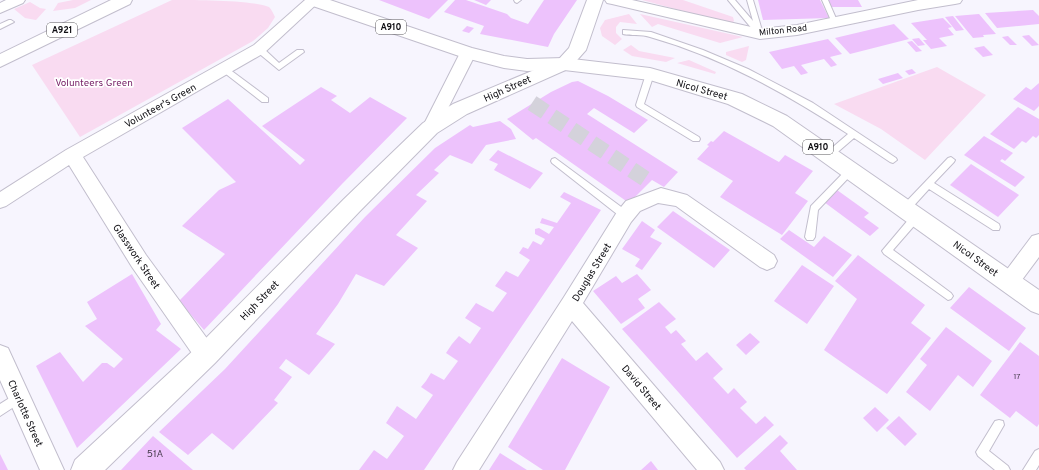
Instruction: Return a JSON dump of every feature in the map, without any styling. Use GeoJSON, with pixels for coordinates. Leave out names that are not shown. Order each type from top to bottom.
{"type":"FeatureCollection","features":[{"type":"Feature","properties":{"kind":"main road","name":"A921"},"geometry":{"type":"LineString","coordinates":[[0,61],[124,0]]}},
{"type":"Feature","properties":{"kind":"main road","name":"Nicol Street"},"geometry":{"type":"LineString","coordinates":[[313,0],[468,53],[504,62],[527,65],[564,64],[650,74],[735,98],[780,121],[1039,303]]}},
{"type":"Feature","properties":{"kind":"main road"},"geometry":{"type":"LineString","coordinates":[[564,64],[577,50],[595,0]]}},
{"type":"Feature","properties":{"kind":"main road","name":"High Street"},"geometry":{"type":"LineString","coordinates":[[85,470],[206,355],[352,205],[430,128],[460,109],[564,64]]}},
{"type":"Feature","properties":{"kind":"street"},"geometry":{"type":"LineString","coordinates":[[0,8],[18,0]]}},
{"type":"Feature","properties":{"kind":"street","name":"Volunteer's Green"},"geometry":{"type":"LineString","coordinates":[[0,201],[72,155],[225,69],[259,48],[313,0]]}},
{"type":"Feature","properties":{"kind":"street","name":"Milton Road"},"geometry":{"type":"LineString","coordinates":[[612,0],[760,34],[797,30],[916,2],[955,0]]}},
{"type":"Feature","properties":{"kind":"street","name":"High Street"},"geometry":{"type":"LineString","coordinates":[[430,128],[468,53]]}},
{"type":"Feature","properties":{"kind":"street","name":"Glasswork Street"},"geometry":{"type":"LineString","coordinates":[[72,155],[139,261],[206,355]]}},
{"type":"Feature","properties":{"kind":"street","name":"Douglas Street"},"geometry":{"type":"LineString","coordinates":[[465,470],[571,304],[625,215],[633,206],[646,199],[655,188],[681,200],[767,261]]}},
{"type":"Feature","properties":{"kind":"street"},"geometry":{"type":"LineString","coordinates":[[1009,282],[1039,242]]}},
{"type":"Feature","properties":{"kind":"street","name":"David Street"},"geometry":{"type":"LineString","coordinates":[[571,304],[712,470]]}},
{"type":"Feature","properties":{"kind":"street","name":"Charlotte Street"},"geometry":{"type":"LineString","coordinates":[[0,355],[52,470]]}},
{"type":"Feature","properties":{"kind":"lane"},"geometry":{"type":"LineString","coordinates":[[731,0],[760,34]]}},
{"type":"Feature","properties":{"kind":"lane"},"geometry":{"type":"LineString","coordinates":[[750,0],[760,34]]}},
{"type":"Feature","properties":{"kind":"lane"},"geometry":{"type":"LineString","coordinates":[[825,0],[835,22]]}},
{"type":"Feature","properties":{"kind":"lane"},"geometry":{"type":"LineString","coordinates":[[0,27],[11,22]]}},
{"type":"Feature","properties":{"kind":"lane"},"geometry":{"type":"LineString","coordinates":[[625,32],[649,34],[700,52],[745,71],[810,105],[893,160]]}},
{"type":"Feature","properties":{"kind":"lane"},"geometry":{"type":"LineString","coordinates":[[259,48],[279,67],[300,52]]}},
{"type":"Feature","properties":{"kind":"lane"},"geometry":{"type":"LineString","coordinates":[[225,69],[265,100]]}},
{"type":"Feature","properties":{"kind":"lane"},"geometry":{"type":"LineString","coordinates":[[650,74],[640,105],[696,139]]}},
{"type":"Feature","properties":{"kind":"lane"},"geometry":{"type":"LineString","coordinates":[[829,155],[854,134]]}},
{"type":"Feature","properties":{"kind":"lane"},"geometry":{"type":"LineString","coordinates":[[948,296],[887,251],[928,184],[951,160]]}},
{"type":"Feature","properties":{"kind":"lane"},"geometry":{"type":"LineString","coordinates":[[555,161],[625,215]]}},
{"type":"Feature","properties":{"kind":"lane"},"geometry":{"type":"LineString","coordinates":[[810,237],[814,209],[851,170]]}},
{"type":"Feature","properties":{"kind":"lane"},"geometry":{"type":"LineString","coordinates":[[928,184],[996,227]]}},
{"type":"Feature","properties":{"kind":"lane"},"geometry":{"type":"LineString","coordinates":[[0,411],[19,397]]}},
{"type":"Feature","properties":{"kind":"lane"},"geometry":{"type":"LineString","coordinates":[[999,425],[982,452],[1004,470]]}},
{"type":"Feature","properties":{"kind":"lane"},"geometry":{"type":"LineString","coordinates":[[1029,470],[1039,455]]}},
{"type":"Feature","properties":{"kind":"green space"},"geometry":{"type":"Polygon","coordinates":[[[73,0],[91,0],[75,8],[53,11],[58,3],[73,0]]]}},
{"type":"Feature","properties":{"kind":"green space","name":"Volunteers Green"},"geometry":{"type":"Polygon","coordinates":[[[172,0],[250,3],[269,7],[275,17],[268,28],[253,41],[80,137],[32,65],[172,0]]]}},
{"type":"Feature","properties":{"kind":"green space"},"geometry":{"type":"Polygon","coordinates":[[[642,0],[683,0],[733,17],[734,21],[731,24],[642,0]]]}},
{"type":"Feature","properties":{"kind":"green space"},"geometry":{"type":"Polygon","coordinates":[[[30,2],[40,8],[46,9],[36,20],[25,18],[14,9],[30,2]]]}},
{"type":"Feature","properties":{"kind":"green space"},"geometry":{"type":"Polygon","coordinates":[[[629,14],[637,24],[620,22],[616,27],[616,33],[622,39],[615,45],[602,36],[600,28],[605,20],[629,14]]]}},
{"type":"Feature","properties":{"kind":"green space"},"geometry":{"type":"Polygon","coordinates":[[[640,14],[743,37],[720,43],[658,24],[652,27],[640,14]]]}},
{"type":"Feature","properties":{"kind":"green space"},"geometry":{"type":"Polygon","coordinates":[[[631,45],[639,51],[675,58],[666,62],[632,56],[623,50],[631,45]]]}},
{"type":"Feature","properties":{"kind":"green space"},"geometry":{"type":"Polygon","coordinates":[[[749,46],[746,60],[742,62],[726,55],[726,52],[749,46]]]}},
{"type":"Feature","properties":{"kind":"green space"},"geometry":{"type":"Polygon","coordinates":[[[689,60],[716,72],[715,74],[677,63],[689,60]]]}},
{"type":"Feature","properties":{"kind":"green space"},"geometry":{"type":"Polygon","coordinates":[[[937,67],[986,95],[925,160],[881,129],[834,104],[937,67]]]}},
{"type":"Feature","properties":{"kind":"building"},"geometry":{"type":"Polygon","coordinates":[[[379,0],[448,0],[429,19],[379,0]]]}},
{"type":"Feature","properties":{"kind":"building"},"geometry":{"type":"Polygon","coordinates":[[[455,0],[466,0],[507,14],[511,18],[528,24],[544,0],[577,0],[554,34],[548,47],[480,34],[484,26],[444,12],[455,0]]]}},
{"type":"Feature","properties":{"kind":"building"},"geometry":{"type":"Polygon","coordinates":[[[474,0],[491,0],[486,5],[474,0]]]}},
{"type":"Feature","properties":{"kind":"building"},"geometry":{"type":"Polygon","coordinates":[[[758,0],[820,0],[829,18],[763,20],[758,0]]]}},
{"type":"Feature","properties":{"kind":"building"},"geometry":{"type":"Polygon","coordinates":[[[828,0],[858,0],[862,7],[831,7],[828,0]]]}},
{"type":"Feature","properties":{"kind":"building"},"geometry":{"type":"Polygon","coordinates":[[[1033,10],[1039,16],[1039,24],[997,28],[985,13],[1033,10]]]}},
{"type":"Feature","properties":{"kind":"building"},"geometry":{"type":"Polygon","coordinates":[[[979,14],[996,34],[983,35],[984,37],[973,38],[955,16],[979,14]]]}},
{"type":"Feature","properties":{"kind":"building"},"geometry":{"type":"Polygon","coordinates":[[[953,16],[964,30],[956,31],[945,17],[953,16]]]}},
{"type":"Feature","properties":{"kind":"building"},"geometry":{"type":"Polygon","coordinates":[[[943,18],[952,27],[948,28],[954,35],[939,38],[947,46],[931,49],[923,40],[927,40],[911,23],[943,18]]]}},
{"type":"Feature","properties":{"kind":"building"},"geometry":{"type":"Polygon","coordinates":[[[894,24],[909,39],[850,54],[835,38],[894,24]]]}},
{"type":"Feature","properties":{"kind":"building"},"geometry":{"type":"Polygon","coordinates":[[[467,26],[474,28],[469,33],[462,31],[467,26]]]}},
{"type":"Feature","properties":{"kind":"building"},"geometry":{"type":"Polygon","coordinates":[[[1029,35],[1039,45],[1032,46],[1022,36],[1029,35]]]}},
{"type":"Feature","properties":{"kind":"building"},"geometry":{"type":"Polygon","coordinates":[[[1008,36],[1017,45],[1010,45],[1002,37],[1008,36]]]}},
{"type":"Feature","properties":{"kind":"building"},"geometry":{"type":"Polygon","coordinates":[[[919,38],[925,45],[918,46],[912,39],[919,38]]]}},
{"type":"Feature","properties":{"kind":"building"},"geometry":{"type":"Polygon","coordinates":[[[828,39],[842,54],[830,57],[837,65],[831,67],[824,59],[801,65],[808,73],[801,75],[794,66],[782,69],[769,52],[828,39]]]}},
{"type":"Feature","properties":{"kind":"building"},"geometry":{"type":"Polygon","coordinates":[[[912,41],[922,51],[916,52],[907,42],[912,41]]]}},
{"type":"Feature","properties":{"kind":"building"},"geometry":{"type":"Polygon","coordinates":[[[984,46],[993,55],[983,57],[974,48],[984,46]]]}},
{"type":"Feature","properties":{"kind":"building"},"geometry":{"type":"Polygon","coordinates":[[[912,69],[916,73],[909,75],[905,71],[912,69]]]}},
{"type":"Feature","properties":{"kind":"building"},"geometry":{"type":"Polygon","coordinates":[[[898,73],[903,78],[883,84],[878,79],[898,73]]]}},
{"type":"Feature","properties":{"kind":"building"},"geometry":{"type":"Polygon","coordinates":[[[578,81],[608,96],[648,120],[634,133],[594,108],[587,114],[678,172],[664,187],[652,180],[629,203],[536,138],[533,140],[507,119],[551,92],[572,82],[578,81]]]}},
{"type":"Feature","properties":{"kind":"building"},"geometry":{"type":"Polygon","coordinates":[[[1039,83],[1039,106],[1034,111],[1013,99],[1026,87],[1031,90],[1039,83]]]}},
{"type":"Feature","properties":{"kind":"building"},"geometry":{"type":"Polygon","coordinates":[[[321,87],[337,96],[331,100],[350,113],[370,97],[407,118],[342,184],[204,330],[179,301],[225,254],[182,226],[219,190],[236,182],[182,128],[228,99],[300,165],[305,160],[262,126],[321,87]]]}},
{"type":"Feature","properties":{"kind":"building"},"geometry":{"type":"Polygon","coordinates":[[[1018,107],[1039,119],[1039,135],[1036,138],[1033,136],[1026,143],[1022,141],[1014,149],[990,134],[1018,107]]]}},
{"type":"Feature","properties":{"kind":"building"},"geometry":{"type":"Polygon","coordinates":[[[500,121],[511,129],[516,139],[486,145],[472,164],[450,155],[434,170],[439,173],[416,195],[427,201],[396,235],[418,248],[384,286],[356,274],[338,304],[316,334],[335,344],[309,375],[286,359],[279,368],[292,377],[274,400],[278,403],[233,450],[212,433],[188,455],[159,432],[225,369],[365,217],[435,148],[470,125],[473,127],[500,121]]]}},
{"type":"Feature","properties":{"kind":"building"},"geometry":{"type":"Polygon","coordinates":[[[724,131],[779,162],[785,155],[813,171],[795,193],[808,201],[782,235],[720,197],[733,181],[697,159],[709,146],[707,145],[711,141],[713,142],[724,131]]]}},
{"type":"Feature","properties":{"kind":"building"},"geometry":{"type":"Polygon","coordinates":[[[984,136],[1013,153],[1005,161],[1002,159],[1000,161],[1025,177],[1015,187],[964,155],[984,136]]]}},
{"type":"Feature","properties":{"kind":"building"},"geometry":{"type":"Polygon","coordinates":[[[498,150],[543,173],[530,189],[494,170],[498,164],[489,160],[498,150]]]}},
{"type":"Feature","properties":{"kind":"building"},"geometry":{"type":"Polygon","coordinates":[[[971,164],[1019,195],[998,217],[950,185],[971,164]]]}},
{"type":"Feature","properties":{"kind":"building"},"geometry":{"type":"Polygon","coordinates":[[[837,190],[869,213],[864,217],[879,228],[870,236],[824,202],[837,190]]]}},
{"type":"Feature","properties":{"kind":"building"},"geometry":{"type":"Polygon","coordinates":[[[564,192],[601,210],[424,470],[359,470],[374,450],[387,459],[404,436],[386,423],[397,406],[416,419],[433,395],[421,387],[431,373],[444,380],[458,361],[446,353],[452,344],[459,336],[470,344],[481,328],[465,318],[476,303],[493,312],[507,293],[495,286],[506,271],[518,277],[530,260],[519,253],[523,247],[528,249],[533,241],[541,245],[545,239],[535,234],[535,229],[539,228],[549,234],[554,227],[540,223],[542,218],[557,223],[571,203],[560,197],[564,192]]]}},
{"type":"Feature","properties":{"kind":"building"},"geometry":{"type":"Polygon","coordinates":[[[673,211],[730,250],[714,268],[657,227],[673,211]]]}},
{"type":"Feature","properties":{"kind":"building"},"geometry":{"type":"Polygon","coordinates":[[[642,221],[655,230],[650,237],[662,243],[642,270],[635,266],[640,259],[622,249],[642,221]]]}},
{"type":"Feature","properties":{"kind":"building"},"geometry":{"type":"Polygon","coordinates":[[[789,230],[814,247],[824,236],[852,255],[833,277],[780,239],[789,230]]]}},
{"type":"Feature","properties":{"kind":"building"},"geometry":{"type":"Polygon","coordinates":[[[858,255],[925,305],[911,323],[931,338],[887,394],[824,350],[857,299],[835,281],[858,255]]]}},
{"type":"Feature","properties":{"kind":"building"},"geometry":{"type":"Polygon","coordinates":[[[802,265],[834,286],[807,324],[774,301],[802,265]]]}},
{"type":"Feature","properties":{"kind":"building"},"geometry":{"type":"Polygon","coordinates":[[[132,274],[161,324],[156,330],[181,349],[77,448],[36,366],[60,352],[83,382],[102,363],[107,363],[114,368],[123,359],[85,326],[97,319],[87,302],[132,274]]]}},
{"type":"Feature","properties":{"kind":"building"},"geometry":{"type":"Polygon","coordinates":[[[637,274],[651,290],[638,299],[645,308],[621,324],[593,291],[616,276],[622,283],[637,274]]]}},
{"type":"Feature","properties":{"kind":"building"},"geometry":{"type":"Polygon","coordinates":[[[969,287],[1026,328],[1009,351],[950,308],[969,287]]]}},
{"type":"Feature","properties":{"kind":"building"},"geometry":{"type":"Polygon","coordinates":[[[659,302],[676,319],[665,327],[671,334],[676,330],[686,341],[681,344],[696,361],[707,352],[723,369],[713,378],[728,394],[734,388],[747,402],[740,408],[756,424],[765,416],[774,425],[737,458],[622,329],[659,302]]]}},
{"type":"Feature","properties":{"kind":"building"},"geometry":{"type":"Polygon","coordinates":[[[946,327],[992,361],[973,387],[958,375],[930,411],[906,392],[927,365],[920,359],[946,327]]]}},
{"type":"Feature","properties":{"kind":"building"},"geometry":{"type":"Polygon","coordinates":[[[750,333],[760,342],[746,355],[736,345],[750,333]]]}},
{"type":"Feature","properties":{"kind":"building"},"geometry":{"type":"Polygon","coordinates":[[[1020,342],[1039,356],[1039,424],[1037,427],[1016,411],[1010,418],[980,395],[1020,342]]]}},
{"type":"Feature","properties":{"kind":"building"},"geometry":{"type":"Polygon","coordinates":[[[562,358],[610,387],[565,470],[543,470],[508,447],[562,358]]]}},
{"type":"Feature","properties":{"kind":"building"},"geometry":{"type":"Polygon","coordinates":[[[875,407],[889,420],[877,432],[863,418],[875,407]]]}},
{"type":"Feature","properties":{"kind":"building"},"geometry":{"type":"Polygon","coordinates":[[[899,416],[917,434],[905,446],[886,428],[899,416]]]}},
{"type":"Feature","properties":{"kind":"building"},"geometry":{"type":"Polygon","coordinates":[[[780,435],[788,443],[780,451],[797,470],[746,470],[744,468],[780,435]]]}},
{"type":"Feature","properties":{"kind":"building"},"geometry":{"type":"Polygon","coordinates":[[[153,436],[193,470],[121,470],[153,436]]]}},
{"type":"Feature","properties":{"kind":"building"},"geometry":{"type":"Polygon","coordinates":[[[500,453],[527,470],[489,470],[500,453]]]}},
{"type":"Feature","properties":{"kind":"building"},"geometry":{"type":"Polygon","coordinates":[[[0,454],[8,470],[0,470],[0,454]]]}},
{"type":"Feature","properties":{"kind":"building"},"geometry":{"type":"Polygon","coordinates":[[[651,461],[658,470],[641,470],[651,461]]]}},
{"type":"Feature","properties":{"kind":"tunnel"},"geometry":{"type":"LineString","coordinates":[[532,103],[650,182]]}}]}
